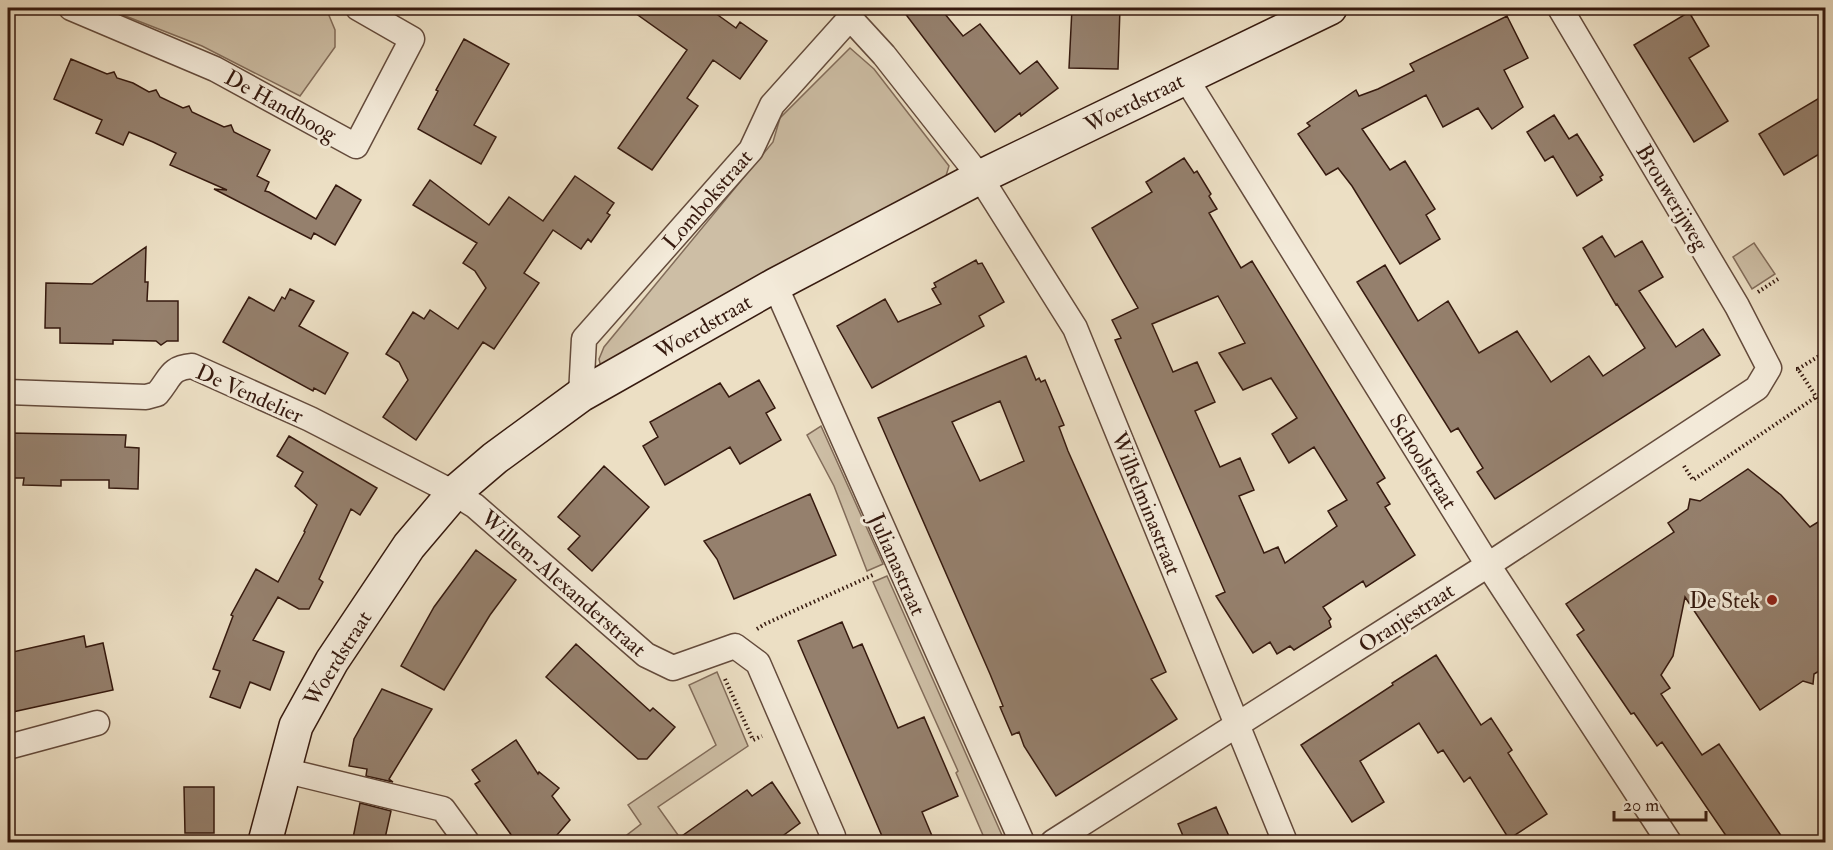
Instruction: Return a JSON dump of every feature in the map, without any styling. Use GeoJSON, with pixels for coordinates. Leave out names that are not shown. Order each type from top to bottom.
{"type":"FeatureCollection","features":[{"type":"Feature","properties":{"kind":"street","name":"De Handboog"},"geometry":{"type":"LineString","coordinates":[[71,8],[215,69],[356,146],[412,39],[358,8]]}},
{"type":"Feature","properties":{"kind":"street","name":"Woerdstraat"},"geometry":{"type":"LineString","coordinates":[[265,843],[296,726],[332,661],[409,546],[454,493],[495,458],[581,395],[775,285],[980,177],[1185,76],[1330,8]]}},
{"type":"Feature","properties":{"kind":"street","name":"Brouwerijweg"},"geometry":{"type":"LineString","coordinates":[[1560,8],[1737,306],[1763,378]]}},
{"type":"Feature","properties":{"kind":"street","name":"Wilhelminastraat"},"geometry":{"type":"LineString","coordinates":[[850,13],[980,177],[1075,328],[1285,843]]}},
{"type":"Feature","properties":{"kind":"street","name":"Lombokstraat"},"geometry":{"type":"LineString","coordinates":[[581,395],[584,339],[751,150],[772,105],[850,13]]}},
{"type":"Feature","properties":{"kind":"street","name":"Schoolstraat"},"geometry":{"type":"LineString","coordinates":[[1185,76],[1488,565],[1669,843]]}},
{"type":"Feature","properties":{"kind":"street","name":"Julianastraat"},"geometry":{"type":"LineString","coordinates":[[775,285],[1022,843]]}},
{"type":"Feature","properties":{"kind":"street","name":"De Vendelier"},"geometry":{"type":"LineString","coordinates":[[8,392],[146,396],[158,394],[171,373],[179,367],[192,366],[310,419],[454,493]]}},
{"type":"Feature","properties":{"kind":"street","name":"Oranjestraat"},"geometry":{"type":"LineString","coordinates":[[1053,843],[1488,565],[1670,444],[1763,378]]}},
{"type":"Feature","properties":{"kind":"street","name":"Willem-Alexanderstraat"},"geometry":{"type":"LineString","coordinates":[[454,493],[474,506],[646,655],[673,668],[724,650]]}},
{"type":"Feature","properties":{"kind":"street"},"geometry":{"type":"LineString","coordinates":[[724,650],[758,663],[833,836],[831,843]]}},
{"type":"Feature","properties":{"kind":"street"},"geometry":{"type":"LineString","coordinates":[[8,747],[97,723]]}},
{"type":"Feature","properties":{"kind":"street"},"geometry":{"type":"LineString","coordinates":[[283,770],[443,809],[467,843]]}},
{"type":"Feature","properties":{"kind":"path"},"geometry":{"type":"LineString","coordinates":[[1763,378],[1798,369],[1824,353]]}},
{"type":"Feature","properties":{"kind":"path"},"geometry":{"type":"LineString","coordinates":[[1798,369],[1826,412]]}},
{"type":"Feature","properties":{"kind":"path"},"geometry":{"type":"LineString","coordinates":[[1670,444],[1693,480],[1816,397]]}},
{"type":"Feature","properties":{"kind":"path"},"geometry":{"type":"LineString","coordinates":[[785,726],[753,740],[724,650],[765,624],[898,564]]}},
{"type":"Feature","properties":{"kind":"shaded area"},"geometry":{"type":"Polygon","coordinates":[[[105,8],[317,8],[328,13],[335,30],[335,47],[300,96],[202,46],[105,8]]]}},
{"type":"Feature","properties":{"kind":"shaded area"},"geometry":{"type":"Polygon","coordinates":[[[850,48],[874,69],[949,166],[945,179],[602,372],[599,359],[604,347],[773,142],[780,118],[850,48]]]}},
{"type":"Feature","properties":{"kind":"shaded area"},"geometry":{"type":"Polygon","coordinates":[[[1754,243],[1775,274],[1752,289],[1733,257],[1754,243]]]}},
{"type":"Feature","properties":{"kind":"shaded area"},"geometry":{"type":"Polygon","coordinates":[[[821,426],[883,564],[867,571],[834,486],[807,435],[821,426]]]}},
{"type":"Feature","properties":{"kind":"shaded area"},"geometry":{"type":"Polygon","coordinates":[[[887,576],[1005,842],[986,842],[956,773],[958,771],[873,582],[887,576]]]}},
{"type":"Feature","properties":{"kind":"shaded area"},"geometry":{"type":"Polygon","coordinates":[[[717,672],[748,746],[658,807],[683,842],[632,842],[627,835],[641,824],[628,805],[716,745],[689,685],[717,672]]]}},
{"type":"Feature","properties":{"kind":"building"},"geometry":{"type":"Polygon","coordinates":[[[628,8],[708,8],[736,28],[740,22],[767,41],[740,79],[713,60],[687,98],[698,106],[652,170],[618,148],[687,50],[628,8]]]}},
{"type":"Feature","properties":{"kind":"building"},"geometry":{"type":"Polygon","coordinates":[[[901,8],[940,8],[963,36],[980,24],[1020,74],[1037,61],[1058,88],[995,132],[901,8]]]}},
{"type":"Feature","properties":{"kind":"building"},"geometry":{"type":"Polygon","coordinates":[[[1072,8],[1120,8],[1118,69],[1069,68],[1072,8]]]}},
{"type":"Feature","properties":{"kind":"building"},"geometry":{"type":"Polygon","coordinates":[[[1689,12],[1709,46],[1689,58],[1728,121],[1694,142],[1634,45],[1689,12]]]}},
{"type":"Feature","properties":{"kind":"building"},"geometry":{"type":"Polygon","coordinates":[[[1507,16],[1528,58],[1504,70],[1523,107],[1492,129],[1478,108],[1443,127],[1426,95],[1362,129],[1390,170],[1405,161],[1435,209],[1426,215],[1440,239],[1400,264],[1352,186],[1338,168],[1326,175],[1298,134],[1310,126],[1307,123],[1356,90],[1359,96],[1378,89],[1414,71],[1410,64],[1507,16]]]}},
{"type":"Feature","properties":{"kind":"building"},"geometry":{"type":"Polygon","coordinates":[[[464,39],[509,64],[474,125],[496,137],[481,164],[418,129],[464,39]]]}},
{"type":"Feature","properties":{"kind":"building"},"geometry":{"type":"Polygon","coordinates":[[[71,59],[107,74],[114,72],[117,78],[133,83],[149,92],[156,90],[160,97],[183,108],[189,106],[192,112],[224,127],[231,125],[234,132],[270,150],[257,176],[269,182],[265,191],[316,219],[336,185],[361,200],[335,245],[314,233],[311,239],[214,189],[227,190],[170,165],[176,153],[153,142],[129,132],[123,145],[96,133],[102,120],[54,99],[71,59]]]}},
{"type":"Feature","properties":{"kind":"building"},"geometry":{"type":"Polygon","coordinates":[[[1826,94],[1826,150],[1784,175],[1759,134],[1826,94]]]}},
{"type":"Feature","properties":{"kind":"building"},"geometry":{"type":"Polygon","coordinates":[[[1554,115],[1569,139],[1577,134],[1603,175],[1600,177],[1602,180],[1577,196],[1553,156],[1545,161],[1527,132],[1554,115]]]}},
{"type":"Feature","properties":{"kind":"building"},"geometry":{"type":"Polygon","coordinates":[[[1184,158],[1194,173],[1197,171],[1217,209],[1209,213],[1241,268],[1252,261],[1385,478],[1377,483],[1390,504],[1385,507],[1415,555],[1366,587],[1363,581],[1323,607],[1331,619],[1329,621],[1331,627],[1294,650],[1290,646],[1277,654],[1270,642],[1253,653],[1216,596],[1225,592],[1115,340],[1121,338],[1112,320],[1138,308],[1092,228],[1152,192],[1146,182],[1184,158]],[[1218,296],[1152,324],[1173,372],[1197,362],[1215,402],[1195,411],[1220,467],[1240,458],[1254,490],[1239,496],[1264,553],[1278,547],[1285,563],[1337,526],[1328,511],[1347,500],[1314,447],[1289,463],[1272,434],[1297,418],[1271,378],[1243,390],[1219,353],[1245,343],[1218,296]]]}},
{"type":"Feature","properties":{"kind":"building"},"geometry":{"type":"Polygon","coordinates":[[[575,176],[614,203],[607,213],[610,215],[591,242],[588,239],[581,249],[553,230],[524,273],[539,283],[494,349],[483,342],[416,440],[383,417],[408,380],[399,362],[386,354],[413,312],[424,319],[430,310],[458,329],[486,288],[475,271],[463,263],[477,243],[413,205],[430,180],[489,225],[509,197],[543,221],[575,176]]]}},
{"type":"Feature","properties":{"kind":"building"},"geometry":{"type":"Polygon","coordinates":[[[1602,236],[1615,257],[1642,241],[1663,277],[1639,291],[1676,347],[1703,329],[1720,355],[1495,499],[1477,472],[1483,468],[1458,428],[1451,432],[1357,282],[1385,265],[1418,321],[1448,301],[1479,353],[1517,331],[1551,382],[1589,356],[1603,376],[1645,348],[1616,305],[1583,248],[1602,236]]]}},
{"type":"Feature","properties":{"kind":"building"},"geometry":{"type":"Polygon","coordinates":[[[146,247],[147,301],[178,301],[178,341],[167,341],[161,345],[156,341],[113,340],[113,344],[60,343],[60,328],[45,328],[46,283],[92,284],[146,247]]]}},
{"type":"Feature","properties":{"kind":"building"},"geometry":{"type":"Polygon","coordinates":[[[976,260],[978,264],[982,263],[1004,302],[979,316],[984,326],[872,388],[837,326],[885,299],[898,322],[941,304],[932,289],[936,287],[934,283],[976,260]]]}},
{"type":"Feature","properties":{"kind":"building"},"geometry":{"type":"Polygon","coordinates":[[[290,289],[314,301],[299,326],[348,353],[325,394],[314,388],[313,391],[223,342],[249,297],[274,311],[282,297],[285,299],[290,289]]]}},
{"type":"Feature","properties":{"kind":"building"},"geometry":{"type":"Polygon","coordinates":[[[1026,356],[1036,380],[1039,378],[1041,382],[1045,380],[1064,425],[1059,427],[1068,451],[1166,672],[1151,679],[1177,719],[1056,796],[1024,746],[1019,732],[1012,735],[990,674],[878,418],[1026,356]],[[1000,401],[952,422],[980,481],[1024,461],[1000,401]]]}},
{"type":"Feature","properties":{"kind":"building"},"geometry":{"type":"Polygon","coordinates":[[[759,380],[775,408],[766,413],[781,440],[740,464],[730,447],[665,485],[643,446],[658,437],[650,422],[720,383],[729,397],[759,380]]]}},
{"type":"Feature","properties":{"kind":"building"},"geometry":{"type":"Polygon","coordinates":[[[8,433],[126,435],[125,447],[139,448],[138,489],[109,488],[109,480],[61,480],[61,486],[23,485],[24,478],[8,478],[8,433]]]}},
{"type":"Feature","properties":{"kind":"building"},"geometry":{"type":"Polygon","coordinates":[[[289,436],[377,488],[360,515],[351,509],[319,579],[323,582],[309,609],[299,609],[278,597],[253,640],[284,652],[270,690],[250,682],[240,708],[210,697],[220,671],[213,669],[233,616],[231,615],[256,569],[278,582],[317,505],[295,486],[303,472],[277,456],[289,436]]]}},
{"type":"Feature","properties":{"kind":"building"},"geometry":{"type":"Polygon","coordinates":[[[604,466],[649,507],[592,571],[568,549],[580,536],[558,517],[604,466]]]}},
{"type":"Feature","properties":{"kind":"building"},"geometry":{"type":"Polygon","coordinates":[[[1748,469],[1781,495],[1810,527],[1826,517],[1826,667],[1814,674],[1813,684],[1803,681],[1760,710],[1685,597],[1673,656],[1661,675],[1670,688],[1661,694],[1702,755],[1719,744],[1786,843],[1731,843],[1662,742],[1657,746],[1634,713],[1631,714],[1577,635],[1584,630],[1566,604],[1674,532],[1668,523],[1688,509],[1690,499],[1700,501],[1748,469]]]}},
{"type":"Feature","properties":{"kind":"building"},"geometry":{"type":"Polygon","coordinates":[[[810,494],[836,555],[734,599],[717,559],[704,541],[810,494]]]}},
{"type":"Feature","properties":{"kind":"building"},"geometry":{"type":"Polygon","coordinates":[[[476,550],[516,580],[490,615],[444,690],[401,666],[434,607],[476,550]]]}},
{"type":"Feature","properties":{"kind":"building"},"geometry":{"type":"Polygon","coordinates":[[[842,622],[853,648],[862,644],[898,728],[924,717],[958,796],[922,812],[935,843],[885,843],[798,641],[842,622]]]}},
{"type":"Feature","properties":{"kind":"building"},"geometry":{"type":"Polygon","coordinates":[[[84,636],[86,647],[103,643],[113,690],[8,713],[8,653],[84,636]]]}},
{"type":"Feature","properties":{"kind":"building"},"geometry":{"type":"Polygon","coordinates":[[[576,644],[650,711],[653,708],[675,727],[647,759],[638,759],[546,677],[576,644]]]}},
{"type":"Feature","properties":{"kind":"building"},"geometry":{"type":"Polygon","coordinates":[[[1436,655],[1481,725],[1491,718],[1512,750],[1508,753],[1547,814],[1509,839],[1470,777],[1464,782],[1443,750],[1438,753],[1419,723],[1360,761],[1384,802],[1352,822],[1301,745],[1436,655]]]}},
{"type":"Feature","properties":{"kind":"building"},"geometry":{"type":"Polygon","coordinates":[[[382,689],[432,709],[389,779],[393,782],[366,776],[367,769],[349,766],[354,739],[382,689]]]}},
{"type":"Feature","properties":{"kind":"building"},"geometry":{"type":"Polygon","coordinates":[[[516,740],[538,774],[539,772],[559,788],[552,796],[570,820],[550,843],[517,843],[475,784],[480,781],[472,770],[516,740]]]}},
{"type":"Feature","properties":{"kind":"building"},"geometry":{"type":"Polygon","coordinates":[[[772,782],[800,823],[773,843],[672,843],[747,790],[752,796],[772,782]]]}},
{"type":"Feature","properties":{"kind":"building"},"geometry":{"type":"Polygon","coordinates":[[[184,787],[214,787],[214,833],[185,833],[184,787]]]}},
{"type":"Feature","properties":{"kind":"building"},"geometry":{"type":"Polygon","coordinates":[[[360,803],[391,811],[384,843],[352,843],[360,803]]]}},
{"type":"Feature","properties":{"kind":"building"},"geometry":{"type":"Polygon","coordinates":[[[1216,807],[1232,843],[1186,843],[1178,824],[1216,807]]]}},
{"type":"Feature","properties":{"kind":"place","name":"De Stek"},"geometry":{"type":"Point","coordinates":[1772,600]}}]}
